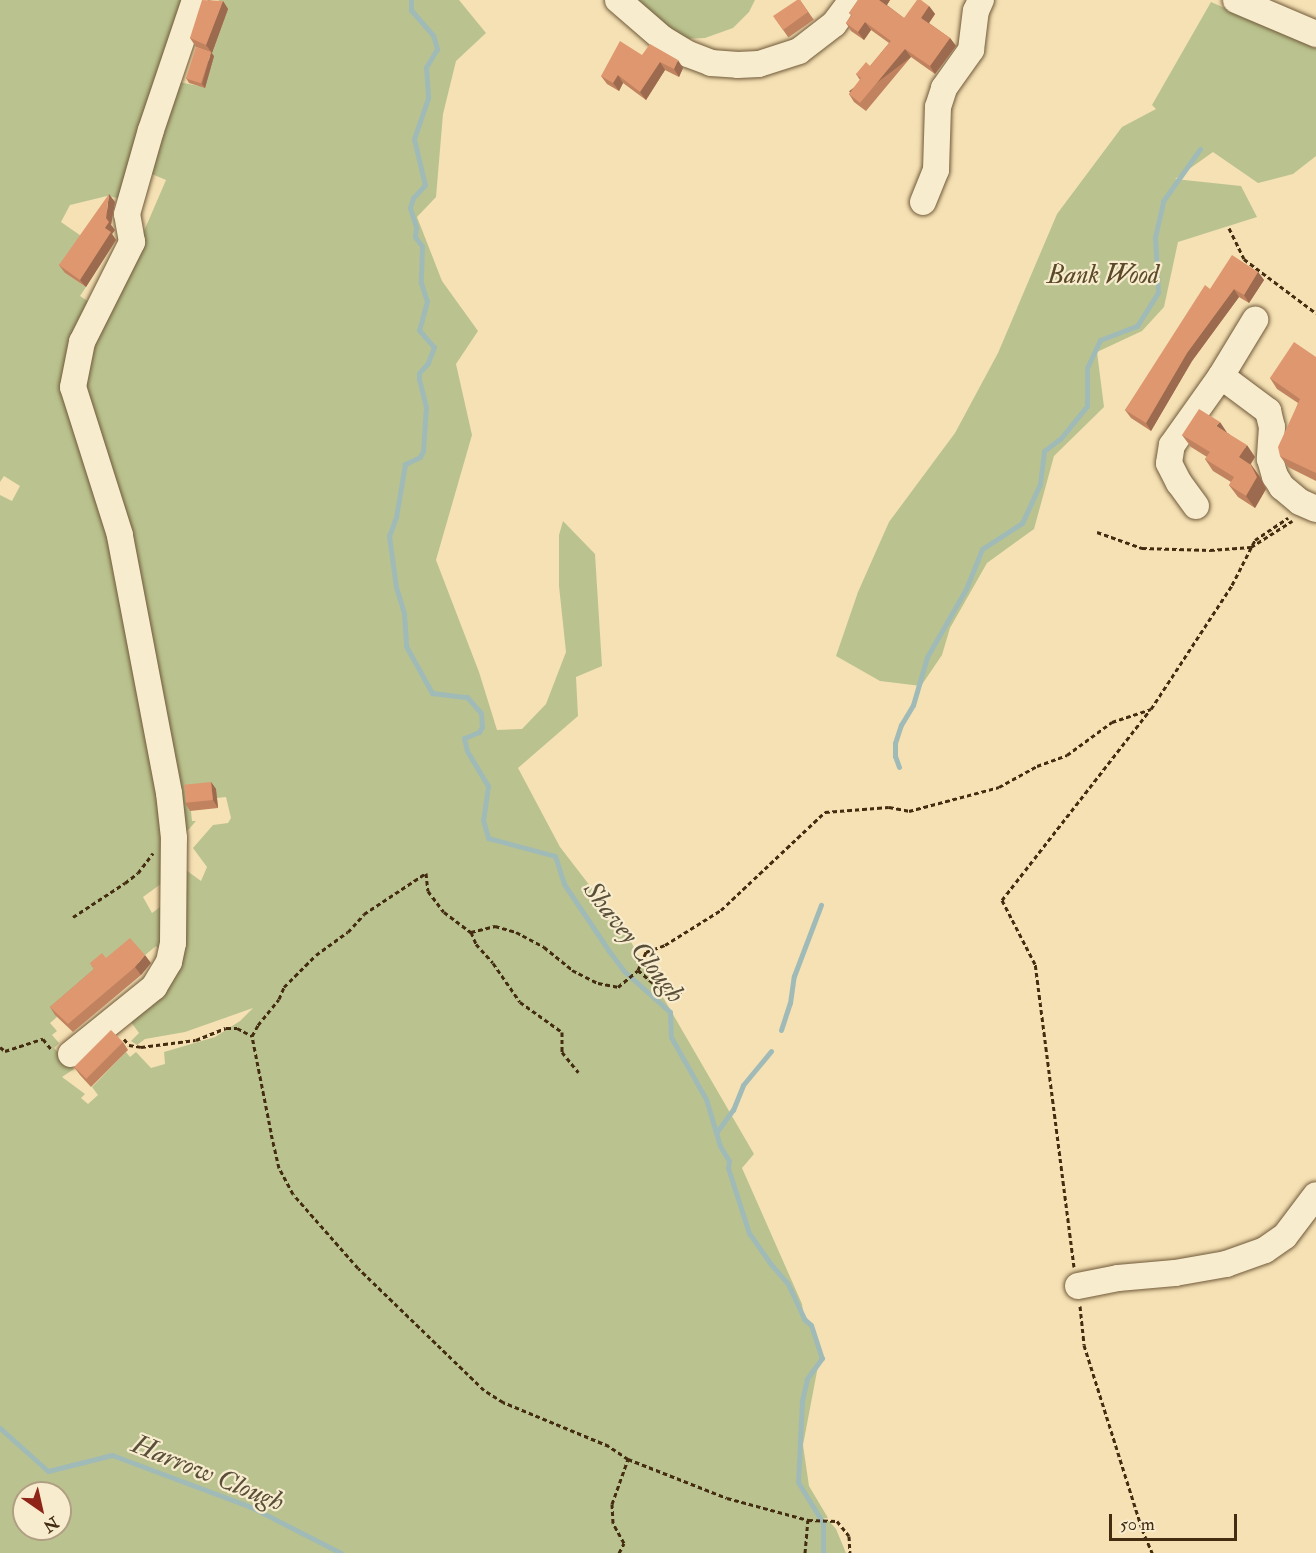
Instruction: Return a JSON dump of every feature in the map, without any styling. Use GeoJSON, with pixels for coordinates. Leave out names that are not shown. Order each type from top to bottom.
{"type":"FeatureCollection","features":[{"type":"Feature","properties":{"kind":"street"},"geometry":{"type":"LineString","coordinates":[[71,1054],[154,987],[169,962],[173,943],[174,838],[169,793],[120,535],[73,387],[82,342],[132,242],[127,218],[129,206],[176,51],[195,0]]}},
{"type":"Feature","properties":{"kind":"street"},"geometry":{"type":"LineString","coordinates":[[618,0],[663,39],[688,54],[711,63],[738,65],[759,64],[799,51],[834,24],[852,0]]}},
{"type":"Feature","properties":{"kind":"street"},"geometry":{"type":"LineString","coordinates":[[923,202],[936,170],[938,107],[944,88],[971,50],[976,11],[981,0]]}},
{"type":"Feature","properties":{"kind":"street"},"geometry":{"type":"LineString","coordinates":[[1236,0],[1316,34]]}},
{"type":"Feature","properties":{"kind":"street"},"geometry":{"type":"LineString","coordinates":[[1196,506],[1179,483],[1169,462],[1172,446],[1221,376],[1255,320]]}},
{"type":"Feature","properties":{"kind":"street"},"geometry":{"type":"LineString","coordinates":[[1221,376],[1268,411],[1272,427],[1270,459],[1275,476],[1282,488],[1312,507]]}},
{"type":"Feature","properties":{"kind":"street"},"geometry":{"type":"LineString","coordinates":[[1078,1286],[1118,1278],[1175,1273],[1226,1264],[1265,1250],[1285,1236],[1316,1195]]}},
{"type":"Feature","properties":{"kind":"path"},"geometry":{"type":"LineString","coordinates":[[1229,228],[1244,259],[1316,313]]}},
{"type":"Feature","properties":{"kind":"path"},"geometry":{"type":"LineString","coordinates":[[1097,532],[1142,548],[1210,550],[1251,547],[1312,507]]}},
{"type":"Feature","properties":{"kind":"path"},"geometry":{"type":"LineString","coordinates":[[1152,1553],[1142,1529],[1084,1345],[1035,964],[1002,900],[1150,710],[1232,585],[1251,547]]}},
{"type":"Feature","properties":{"kind":"path"},"geometry":{"type":"LineString","coordinates":[[471,932],[495,926],[516,932],[544,948],[572,970],[598,983],[618,987],[638,970],[646,952],[665,945],[722,910],[825,812],[889,807],[909,811],[999,787],[1037,766],[1067,755],[1112,722],[1150,710]]}},
{"type":"Feature","properties":{"kind":"path"},"geometry":{"type":"LineString","coordinates":[[73,917],[138,873],[154,852],[174,838]]}},
{"type":"Feature","properties":{"kind":"path"},"geometry":{"type":"LineString","coordinates":[[578,1072],[562,1052],[562,1032],[520,1002],[493,963],[476,944],[471,932],[444,912],[428,891],[426,873],[364,914],[348,932],[316,956],[284,987],[279,999],[258,1024],[252,1036],[279,1168],[292,1194],[402,1312],[484,1390],[503,1402],[609,1446],[628,1459],[727,1498],[808,1520],[837,1521],[849,1536],[850,1553]]}},
{"type":"Feature","properties":{"kind":"path"},"geometry":{"type":"LineString","coordinates":[[638,970],[663,992],[682,992]]}},
{"type":"Feature","properties":{"kind":"path"},"geometry":{"type":"LineString","coordinates":[[110,1022],[129,1045],[141,1047],[196,1040],[226,1028],[237,1028],[252,1036]]}},
{"type":"Feature","properties":{"kind":"path"},"geometry":{"type":"LineString","coordinates":[[0,1047],[5,1051],[43,1039],[56,1054],[71,1054]]}},
{"type":"Feature","properties":{"kind":"path"},"geometry":{"type":"LineString","coordinates":[[619,1553],[624,1543],[613,1523],[612,1504],[628,1459]]}},
{"type":"Feature","properties":{"kind":"path"},"geometry":{"type":"LineString","coordinates":[[805,1553],[808,1520]]}},
{"type":"Feature","properties":{"kind":"green space"},"geometry":{"type":"Polygon","coordinates":[[[0,0],[186,0],[141,139],[138,140],[123,199],[107,196],[70,205],[61,222],[87,240],[80,249],[75,246],[68,255],[74,259],[65,273],[86,287],[80,296],[92,304],[75,336],[71,388],[74,406],[121,556],[125,592],[169,816],[169,878],[143,897],[152,913],[168,901],[170,930],[165,956],[156,946],[144,956],[136,946],[112,966],[107,961],[95,971],[100,977],[56,1015],[57,1017],[50,1023],[57,1031],[52,1035],[59,1043],[54,1048],[74,1069],[62,1077],[85,1094],[81,1098],[88,1104],[98,1095],[92,1087],[126,1052],[130,1057],[136,1052],[151,1068],[165,1064],[164,1052],[215,1037],[240,1021],[253,1008],[185,1032],[145,1039],[137,1045],[131,1041],[139,1033],[128,1015],[166,984],[176,959],[179,937],[179,865],[201,881],[207,867],[193,848],[213,825],[228,823],[231,818],[226,797],[217,798],[216,789],[189,792],[192,821],[196,821],[182,837],[125,544],[80,396],[82,361],[87,343],[138,245],[166,180],[145,171],[173,81],[205,87],[213,57],[208,55],[228,9],[217,5],[219,0],[459,0],[486,33],[456,61],[443,114],[436,197],[417,217],[442,281],[478,331],[456,364],[472,435],[436,560],[479,672],[497,730],[522,729],[546,704],[566,652],[559,586],[559,535],[563,521],[595,554],[602,666],[576,677],[578,716],[518,768],[560,847],[624,930],[754,1154],[742,1168],[802,1304],[804,1318],[811,1325],[822,1358],[818,1366],[803,1445],[809,1486],[828,1518],[819,1519],[819,1521],[829,1521],[836,1529],[846,1553],[0,1553],[0,495],[12,501],[20,486],[4,476],[0,482],[0,0]]]}},
{"type":"Feature","properties":{"kind":"green space"},"geometry":{"type":"Polygon","coordinates":[[[633,0],[755,0],[749,12],[733,28],[705,38],[680,39],[633,0]]]}},
{"type":"Feature","properties":{"kind":"green space","name":"Bank Wood"},"geometry":{"type":"Polygon","coordinates":[[[1211,2],[1316,48],[1316,156],[1293,174],[1258,183],[1213,152],[1175,179],[1241,186],[1257,217],[1178,242],[1164,307],[1142,331],[1097,352],[1104,407],[1054,456],[1034,529],[987,563],[950,628],[942,655],[921,686],[880,681],[836,656],[858,592],[889,522],[955,433],[998,353],[1057,214],[1122,127],[1156,109],[1152,105],[1211,2]]]}},
{"type":"Feature","properties":{"kind":"building"},"geometry":{"type":"Polygon","coordinates":[[[202,0],[223,1],[206,45],[190,38],[202,0]]]}},
{"type":"Feature","properties":{"kind":"building"},"geometry":{"type":"Polygon","coordinates":[[[800,0],[808,12],[783,30],[773,16],[800,0]]]}},
{"type":"Feature","properties":{"kind":"building"},"geometry":{"type":"Polygon","coordinates":[[[858,0],[879,0],[904,18],[917,0],[921,0],[929,6],[921,18],[950,38],[930,66],[905,49],[860,103],[849,94],[861,78],[856,74],[866,62],[870,66],[891,41],[865,22],[858,32],[846,23],[852,15],[849,13],[858,0]]]}},
{"type":"Feature","properties":{"kind":"building"},"geometry":{"type":"Polygon","coordinates":[[[620,41],[642,55],[650,44],[678,60],[674,69],[660,62],[640,92],[618,75],[613,83],[601,76],[620,41]]]}},
{"type":"Feature","properties":{"kind":"building"},"geometry":{"type":"Polygon","coordinates":[[[196,47],[211,52],[201,83],[186,78],[196,47]]]}},
{"type":"Feature","properties":{"kind":"building"},"geometry":{"type":"Polygon","coordinates":[[[109,194],[106,218],[109,222],[105,228],[111,232],[80,280],[59,265],[109,194]]]}},
{"type":"Feature","properties":{"kind":"building"},"geometry":{"type":"Polygon","coordinates":[[[1232,255],[1258,272],[1244,295],[1234,289],[1187,353],[1146,423],[1125,410],[1205,285],[1210,289],[1232,255]]]}},
{"type":"Feature","properties":{"kind":"building"},"geometry":{"type":"Polygon","coordinates":[[[1294,342],[1316,357],[1316,473],[1280,456],[1278,447],[1300,399],[1270,378],[1294,342]]]}},
{"type":"Feature","properties":{"kind":"building"},"geometry":{"type":"Polygon","coordinates":[[[1199,409],[1220,422],[1216,426],[1247,445],[1239,457],[1251,465],[1257,477],[1246,496],[1229,485],[1234,477],[1205,459],[1210,452],[1182,435],[1199,409]]]}},
{"type":"Feature","properties":{"kind":"building"},"geometry":{"type":"Polygon","coordinates":[[[211,782],[213,800],[186,803],[184,785],[211,782]]]}},
{"type":"Feature","properties":{"kind":"building"},"geometry":{"type":"Polygon","coordinates":[[[130,938],[145,955],[135,967],[68,1024],[50,1007],[94,969],[90,963],[102,953],[106,958],[130,938]]]}},
{"type":"Feature","properties":{"kind":"building"},"geometry":{"type":"Polygon","coordinates":[[[111,1030],[123,1042],[86,1079],[74,1067],[111,1030]]]}},
{"type":"Feature","properties":{"kind":"waterway","name":"Shavey Clough"},"geometry":{"type":"LineString","coordinates":[[411,0],[411,10],[433,35],[437,49],[426,67],[428,98],[414,139],[425,185],[413,198],[410,208],[416,227],[415,237],[422,246],[421,283],[427,301],[419,330],[434,347],[428,363],[419,373],[426,407],[423,451],[420,457],[405,464],[396,517],[389,536],[396,587],[404,614],[406,646],[432,693],[467,697],[481,713],[482,727],[479,732],[464,738],[467,751],[488,786],[483,820],[488,838],[555,856],[564,884],[609,951],[625,972],[670,1012],[671,1037],[706,1099],[720,1146],[729,1161],[728,1168],[749,1233],[788,1284],[804,1319],[811,1325],[822,1358],[807,1379],[802,1401],[798,1482],[823,1523],[823,1553]]}},
{"type":"Feature","properties":{"kind":"waterway"},"geometry":{"type":"LineString","coordinates":[[899,767],[895,756],[895,743],[901,725],[913,705],[927,657],[966,589],[982,549],[1022,523],[1040,484],[1044,451],[1061,438],[1087,406],[1087,368],[1100,340],[1137,326],[1158,292],[1155,237],[1163,201],[1200,149]]}},
{"type":"Feature","properties":{"kind":"waterway"},"geometry":{"type":"LineString","coordinates":[[781,1030],[790,1003],[794,976],[821,905]]}},
{"type":"Feature","properties":{"kind":"waterway"},"geometry":{"type":"LineString","coordinates":[[716,1133],[733,1110],[743,1085],[771,1051]]}},
{"type":"Feature","properties":{"kind":"waterway","name":"Harrow Clough"},"geometry":{"type":"LineString","coordinates":[[0,1428],[48,1471],[112,1455],[251,1507],[341,1553]]}}]}
